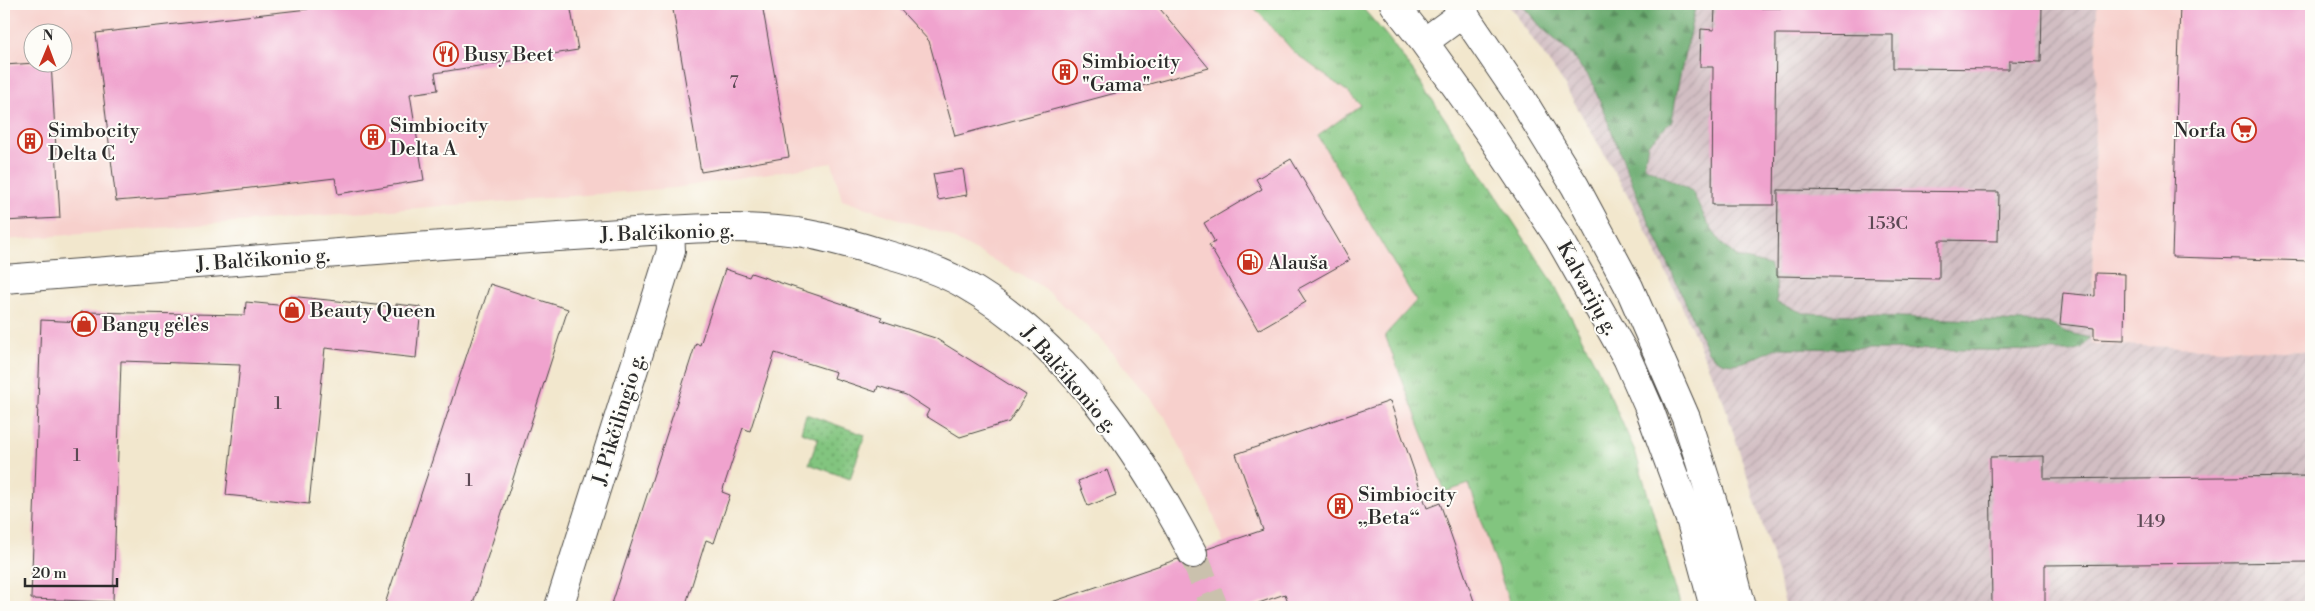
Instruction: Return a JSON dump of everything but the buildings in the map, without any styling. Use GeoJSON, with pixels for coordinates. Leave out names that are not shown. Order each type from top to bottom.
{"type":"FeatureCollection","features":[{"type":"Feature","properties":{"kind":"street","name":"Kalvarijų g."},"geometry":{"type":"LineString","coordinates":[[1394,4],[1424,42],[1559,238],[1627,358],[1649,408],[1691,522],[1714,607]]}},
{"type":"Feature","properties":{"kind":"street","name":"Kalvarijų g."},"geometry":{"type":"LineString","coordinates":[[1461,8],[1523,101],[1574,186],[1629,287],[1686,418],[1721,528],[1742,607]]}},
{"type":"Feature","properties":{"kind":"street"},"geometry":{"type":"LineString","coordinates":[[1424,42],[1461,8]]}},
{"type":"Feature","properties":{"kind":"street","name":"J. Balčikonio g."},"geometry":{"type":"LineString","coordinates":[[4,279],[488,241],[670,230],[725,228],[794,232],[842,240],[925,267],[960,282],[1026,326],[1060,360],[1099,406],[1166,503],[1193,554]]}},
{"type":"Feature","properties":{"kind":"street","name":"J. Pikčilingio g."},"geometry":{"type":"LineString","coordinates":[[559,607],[671,252],[670,230]]}},
{"type":"Feature","properties":{"kind":"shaded area"},"geometry":{"type":"Polygon","coordinates":[[[4,4],[1251,4],[1295,53],[1348,92],[1360,105],[1318,136],[1416,301],[1445,492],[1469,483],[1511,607],[1247,607],[1210,506],[1164,415],[1099,337],[1043,287],[947,235],[842,200],[832,163],[675,188],[4,240],[4,4]]]}},
{"type":"Feature","properties":{"kind":"shaded area"},"geometry":{"type":"Polygon","coordinates":[[[1508,4],[2097,4],[2091,344],[2311,352],[2311,607],[1786,607],[1771,552],[1723,400],[1680,302],[1634,206],[1562,81],[1508,4]]]}},
{"type":"Feature","properties":{"kind":"shaded area"},"geometry":{"type":"Polygon","coordinates":[[[2097,4],[2311,4],[2311,352],[2091,345],[2097,4]]]}},
{"type":"Feature","properties":{"kind":"green space"},"geometry":{"type":"Polygon","coordinates":[[[1251,4],[1359,4],[1386,35],[1418,78],[1553,282],[1597,367],[1635,451],[1681,607],[1511,607],[1469,484],[1445,492],[1385,335],[1416,301],[1318,136],[1360,105],[1348,92],[1295,53],[1251,4]]]}},
{"type":"Feature","properties":{"kind":"green space"},"geometry":{"type":"Polygon","coordinates":[[[1521,4],[1696,4],[1672,121],[1648,144],[1644,166],[1692,191],[1708,224],[1722,244],[1737,257],[1769,265],[1776,284],[1777,303],[1804,313],[2048,323],[2066,332],[2090,338],[2082,348],[2070,351],[1776,348],[1741,363],[1724,363],[1716,359],[1708,352],[1639,200],[1592,82],[1570,53],[1542,28],[1521,4]]]}},
{"type":"Feature","properties":{"kind":"green space"},"geometry":{"type":"Polygon","coordinates":[[[806,414],[865,435],[850,479],[809,464],[818,438],[801,432],[806,414]]]}},
{"type":"Feature","properties":{"kind":"tunnel"},"geometry":{"type":"LineString","coordinates":[[1193,554],[1214,607]]}},
{"type":"Feature","properties":{"kind":"place","name":"Busy Beet"},"geometry":{"type":"Point","coordinates":[446,54]}},
{"type":"Feature","properties":{"kind":"place","name":"Simbiocity \"Gama\""},"geometry":{"type":"Point","coordinates":[1065,72]}},
{"type":"Feature","properties":{"kind":"place","name":"Norfa"},"geometry":{"type":"Point","coordinates":[2244,130]}},
{"type":"Feature","properties":{"kind":"place","name":"Simbiocity Delta A"},"geometry":{"type":"Point","coordinates":[373,137]}},
{"type":"Feature","properties":{"kind":"place","name":"Simbocity Delta C"},"geometry":{"type":"Point","coordinates":[30,141]}},
{"type":"Feature","properties":{"kind":"place","name":"Alauša"},"geometry":{"type":"Point","coordinates":[1250,262]}},
{"type":"Feature","properties":{"kind":"place","name":"Beauty Queen"},"geometry":{"type":"Point","coordinates":[292,310]}},
{"type":"Feature","properties":{"kind":"place","name":"Bangų gėlės"},"geometry":{"type":"Point","coordinates":[84,324]}},
{"type":"Feature","properties":{"kind":"place","name":"Simbiocity „Beta“"},"geometry":{"type":"Point","coordinates":[1340,506]}}]}
